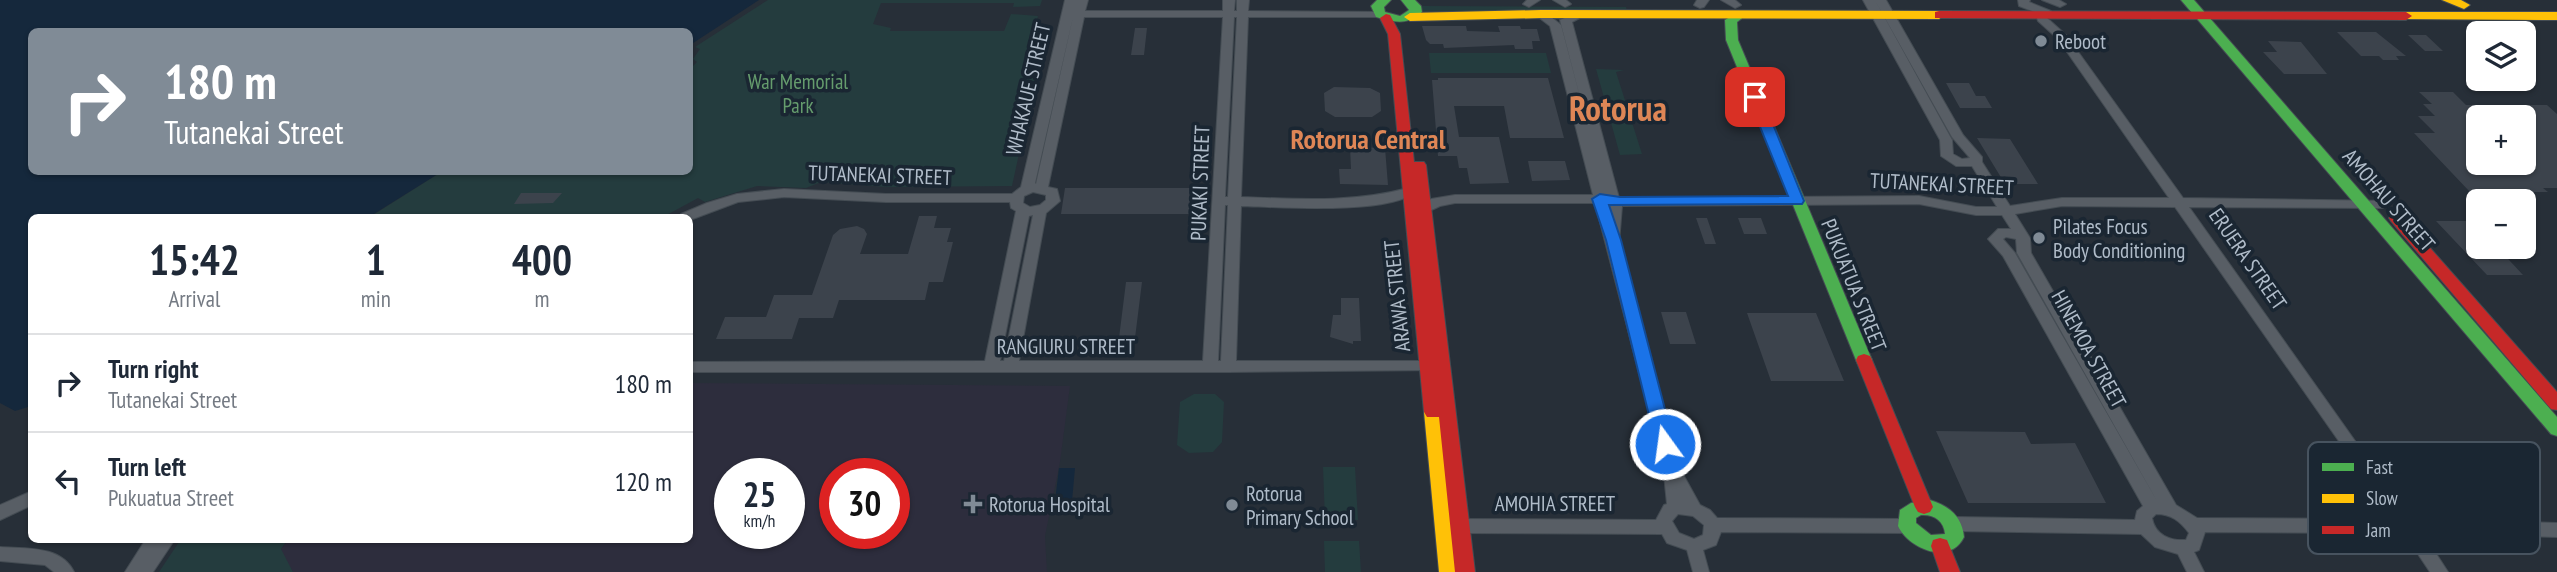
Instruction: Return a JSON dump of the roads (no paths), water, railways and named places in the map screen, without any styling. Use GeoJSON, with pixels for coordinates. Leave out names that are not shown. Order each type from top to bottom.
{"type":"FeatureCollection","features":[{"type":"Feature","properties":{"kind":"main road"},"geometry":{"type":"LineString","coordinates":[[1383,6],[1409,10],[1535,6],[1562,2],[1721,9]]}},
{"type":"Feature","properties":{"kind":"main road"},"geometry":{"type":"LineString","coordinates":[[1535,6],[1581,14],[2024,2],[2051,10]]}},
{"type":"Feature","properties":{"kind":"main road"},"geometry":{"type":"LineString","coordinates":[[1878,6],[2051,10],[2390,2],[2557,5]]}},
{"type":"Feature","properties":{"kind":"main road","name":"ARAWA STREET"},"geometry":{"type":"LineString","coordinates":[[1383,6],[1394,34],[1415,191],[1426,366],[1454,526],[1465,572]]}},
{"type":"Feature","properties":{"kind":"main road"},"geometry":{"type":"LineString","coordinates":[[2201,7],[2557,16]]}},
{"type":"Feature","properties":{"kind":"main road","name":"AMOHAU STREET"},"geometry":{"type":"LineString","coordinates":[[2201,7],[2364,204],[2557,429]]}},
{"type":"Feature","properties":{"kind":"main road","name":"AMOHAU STREET"},"geometry":{"type":"LineString","coordinates":[[2201,7],[2383,204],[2557,404]]}},
{"type":"Feature","properties":{"kind":"main road","name":"PUKUATUA STREET"},"geometry":{"type":"LineString","coordinates":[[1721,9],[1731,40],[1924,507]]}},
{"type":"Feature","properties":{"kind":"main road","name":"ARAWA STREET"},"geometry":{"type":"LineString","coordinates":[[1409,10],[1405,32],[1415,191]]}},
{"type":"Feature","properties":{"kind":"main road","name":"ARAWA STREET"},"geometry":{"type":"LineString","coordinates":[[1417,210],[1443,366],[1454,526],[1448,572]]}},
{"type":"Feature","properties":{"kind":"main road"},"geometry":{"type":"LineString","coordinates":[[1924,507],[1941,512],[1954,524],[1956,531],[1952,541],[1940,546],[1920,540],[1907,526],[1907,514],[1924,507]]}},
{"type":"Feature","properties":{"kind":"main road"},"geometry":{"type":"LineString","coordinates":[[1940,546],[1950,572]]}},
{"type":"Feature","properties":{"kind":"street"},"geometry":{"type":"LineString","coordinates":[[1074,8],[1133,14],[1236,6]]}},
{"type":"Feature","properties":{"kind":"street","name":"PUKAKI STREET"},"geometry":{"type":"LineString","coordinates":[[1210,368],[1226,201],[1236,6]]}},
{"type":"Feature","properties":{"kind":"street"},"geometry":{"type":"LineString","coordinates":[[1074,8],[1383,6]]}},
{"type":"Feature","properties":{"kind":"street"},"geometry":{"type":"LineString","coordinates":[[1535,6],[1555,25],[1600,199],[1614,240],[1671,465],[1685,507],[1709,518],[1713,525],[1710,540],[1694,546],[1673,538],[1665,527],[1666,515],[1685,507]]}},
{"type":"Feature","properties":{"kind":"street"},"geometry":{"type":"LineString","coordinates":[[1878,6],[1946,139],[1947,156],[1960,163],[1976,162]]}},
{"type":"Feature","properties":{"kind":"street","name":"HINEMOA STREET"},"geometry":{"type":"LineString","coordinates":[[1878,6],[1958,137],[1976,156],[1976,162],[2018,235]]}},
{"type":"Feature","properties":{"kind":"street","name":"WHAKAUE STREET"},"geometry":{"type":"LineString","coordinates":[[1040,211],[1053,201],[1052,192],[1042,187],[1074,8]]}},
{"type":"Feature","properties":{"kind":"street","name":"WHAKAUE STREET"},"geometry":{"type":"LineString","coordinates":[[1027,188],[1074,8]]}},
{"type":"Feature","properties":{"kind":"street","name":"ERUERA STREET"},"geometry":{"type":"LineString","coordinates":[[2051,10],[2062,37]]}},
{"type":"Feature","properties":{"kind":"street","name":"ERUERA STREET"},"geometry":{"type":"LineString","coordinates":[[2051,10],[2062,37],[2348,442]]}},
{"type":"Feature","properties":{"kind":"street"},"geometry":{"type":"LineString","coordinates":[[1581,14],[1566,20],[1614,201],[1618,220],[1614,240]]}},
{"type":"Feature","properties":{"kind":"street"},"geometry":{"type":"LineString","coordinates":[[991,367],[1019,204],[1027,188],[1042,187]]}},
{"type":"Feature","properties":{"kind":"street","name":"TUTANEKAI STREET"},"geometry":{"type":"LineString","coordinates":[[1226,201],[1366,202],[1392,199],[1415,191],[1455,199]]}},
{"type":"Feature","properties":{"kind":"street","name":"TUTANEKAI STREET"},"geometry":{"type":"LineString","coordinates":[[693,214],[744,195],[781,192],[1019,204],[1040,211]]}},
{"type":"Feature","properties":{"kind":"street","name":"TUTANEKAI STREET"},"geometry":{"type":"LineString","coordinates":[[1366,202],[1417,210],[1436,202],[1455,199],[1919,200],[1976,211],[2005,211],[2062,202],[2383,204]]}},
{"type":"Feature","properties":{"kind":"street","name":"PUKAKI STREET"},"geometry":{"type":"LineString","coordinates":[[1226,201],[1228,367]]}},
{"type":"Feature","properties":{"kind":"street"},"geometry":{"type":"LineString","coordinates":[[1010,367],[1040,211]]}},
{"type":"Feature","properties":{"kind":"street","name":"HINEMOA STREET"},"geometry":{"type":"LineString","coordinates":[[2152,508],[2008,253],[1996,239],[2003,232],[2023,238],[2024,253],[2170,509]]}},
{"type":"Feature","properties":{"kind":"street","name":"RANGIURU STREET"},"geometry":{"type":"LineString","coordinates":[[693,367],[1443,366]]}},
{"type":"Feature","properties":{"kind":"street"},"geometry":{"type":"LineString","coordinates":[[0,513],[28,499]]}},
{"type":"Feature","properties":{"kind":"street"},"geometry":{"type":"LineString","coordinates":[[2193,525],[2197,538],[2193,545],[2183,548],[2161,542],[2145,527],[2143,516],[2152,508],[2170,509],[2193,525],[2308,526]]}},
{"type":"Feature","properties":{"kind":"street"},"geometry":{"type":"LineString","coordinates":[[1954,524],[2145,527]]}},
{"type":"Feature","properties":{"kind":"street"},"geometry":{"type":"LineString","coordinates":[[1713,525],[1907,526]]}},
{"type":"Feature","properties":{"kind":"street","name":"AMOHIA STREET"},"geometry":{"type":"LineString","coordinates":[[1454,526],[1665,527]]}},
{"type":"Feature","properties":{"kind":"street"},"geometry":{"type":"LineString","coordinates":[[132,572],[152,543]]}},
{"type":"Feature","properties":{"kind":"street"},"geometry":{"type":"LineString","coordinates":[[144,572],[164,543]]}},
{"type":"Feature","properties":{"kind":"street"},"geometry":{"type":"LineString","coordinates":[[1694,546],[1701,572]]}},
{"type":"Feature","properties":{"kind":"street"},"geometry":{"type":"LineString","coordinates":[[2183,548],[2196,572]]}},
{"type":"Feature","properties":{"kind":"street"},"geometry":{"type":"LineString","coordinates":[[0,554],[49,558],[66,572]]}},
{"type":"Feature","properties":{"kind":"street"},"geometry":{"type":"LineString","coordinates":[[2427,554],[2440,572]]}},
{"type":"Feature","properties":{"kind":"place","name":"Reboot"},"geometry":{"type":"Point","coordinates":[2041,41]}},
{"type":"Feature","properties":{"kind":"place","name":"Pilates Focus Body Conditioning"},"geometry":{"type":"Point","coordinates":[2039,238]}},
{"type":"Feature","properties":{"kind":"place","name":"Rotorua Hospital"},"geometry":{"type":"Point","coordinates":[973,504]}},
{"type":"Feature","properties":{"kind":"place","name":"Rotorua Primary School"},"geometry":{"type":"Point","coordinates":[1232,505]}},
{"type":"Feature","properties":{"kind":"district","name":"Rotorua"},"geometry":{"type":"Point","coordinates":[1618,108]}},
{"type":"Feature","properties":{"kind":"district","name":"Rotorua Central"},"geometry":{"type":"Point","coordinates":[1368,138]}},
{"type":"Feature","properties":{"kind":"park label","name":"War Memorial Park"},"geometry":{"type":"Point","coordinates":[798,93]}}]}
